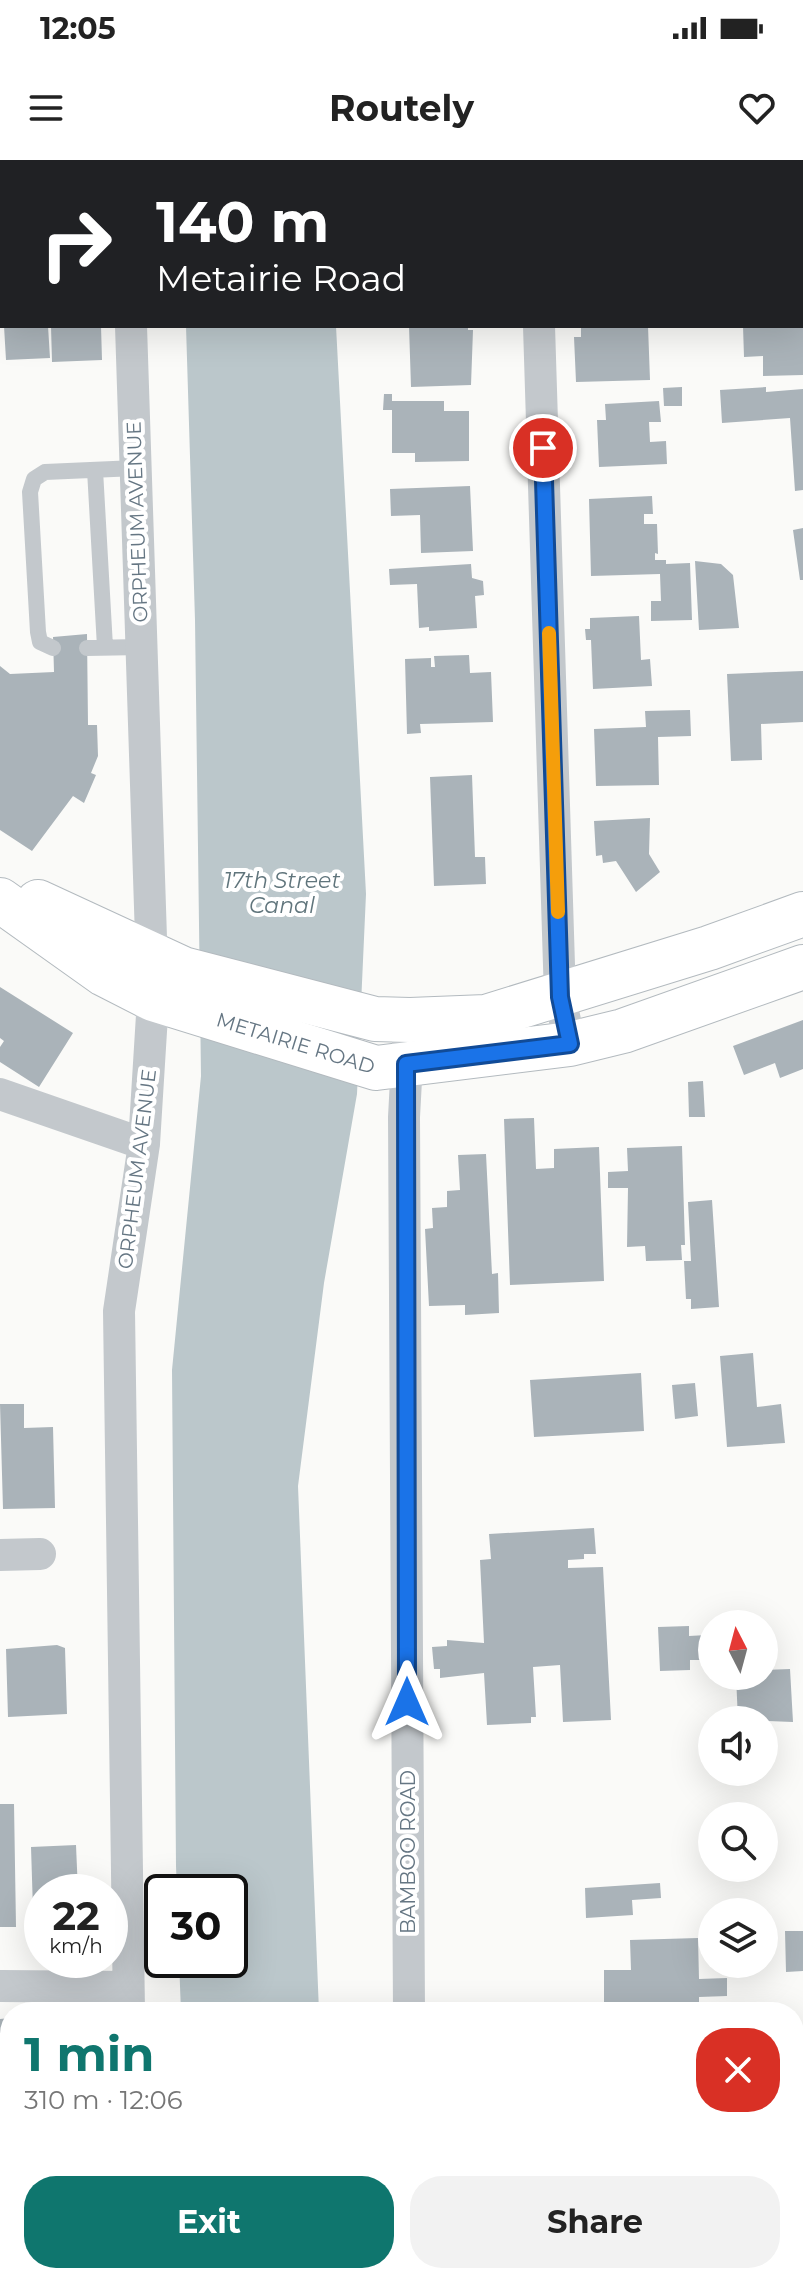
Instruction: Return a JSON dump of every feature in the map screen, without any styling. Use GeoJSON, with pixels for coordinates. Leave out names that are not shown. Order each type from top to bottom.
{"type":"FeatureCollection","features":[{"type":"Feature","properties":{"kind":"main road","name":"METAIRIE ROAD"},"geometry":{"type":"LineString","coordinates":[[0,884],[167,983],[391,1066],[570,1044],[623,1031],[803,967]]}},
{"type":"Feature","properties":{"kind":"main road","name":"METAIRIE ROAD"},"geometry":{"type":"LineString","coordinates":[[0,900],[104,974],[393,1019],[486,1017],[560,997],[803,914]]}},
{"type":"Feature","properties":{"kind":"street","name":"ORPHEUM AVENUE"},"geometry":{"type":"LineString","coordinates":[[129,2000],[119,1311],[167,983],[141,647],[131,328]]}},
{"type":"Feature","properties":{"kind":"street"},"geometry":{"type":"LineString","coordinates":[[539,328],[560,997],[570,1044]]}},
{"type":"Feature","properties":{"kind":"street","name":"BAMBOO ROAD"},"geometry":{"type":"LineString","coordinates":[[393,1019],[391,1066],[409,2002]]}},
{"type":"Feature","properties":{"kind":"street"},"geometry":{"type":"LineString","coordinates":[[0,1094],[144,1144]]}},
{"type":"Feature","properties":{"kind":"street"},"geometry":{"type":"LineString","coordinates":[[0,1555],[40,1554]]}},
{"type":"Feature","properties":{"kind":"street"},"geometry":{"type":"LineString","coordinates":[[0,1986],[129,2000]]}},
{"type":"Feature","properties":{"kind":"lane"},"geometry":{"type":"LineString","coordinates":[[53,648],[40,642],[38,632],[30,492],[34,479],[45,472],[136,468]]}},
{"type":"Feature","properties":{"kind":"lane"},"geometry":{"type":"LineString","coordinates":[[95,470],[96,648],[141,647]]}},
{"type":"Feature","properties":{"kind":"water","name":"17th Street Canal"},"geometry":{"type":"Polygon","coordinates":[[[186,328],[336,328],[366,894],[357,1094],[324,1283],[298,1486],[319,2002],[181,2002],[180,1978],[248,1978],[248,1874],[176,1874],[172,1370],[201,1076],[195,620],[186,328]]]}},
{"type":"Feature","properties":{"kind":"building"},"geometry":{"type":"Polygon","coordinates":[[[4,328],[48,328],[50,358],[6,360],[4,328]]]}},
{"type":"Feature","properties":{"kind":"building"},"geometry":{"type":"Polygon","coordinates":[[[51,328],[101,328],[102,360],[52,362],[51,328]]]}},
{"type":"Feature","properties":{"kind":"building"},"geometry":{"type":"Polygon","coordinates":[[[409,328],[473,330],[471,385],[411,387],[409,328]]]}},
{"type":"Feature","properties":{"kind":"building"},"geometry":{"type":"Polygon","coordinates":[[[581,328],[648,328],[650,380],[576,382],[574,337],[581,337],[581,328]]]}},
{"type":"Feature","properties":{"kind":"building"},"geometry":{"type":"Polygon","coordinates":[[[743,328],[803,328],[803,375],[763,376],[763,356],[744,357],[743,328]]]}},
{"type":"Feature","properties":{"kind":"building"},"geometry":{"type":"Polygon","coordinates":[[[682,387],[682,406],[664,406],[663,388],[682,387]]]}},
{"type":"Feature","properties":{"kind":"building"},"geometry":{"type":"Polygon","coordinates":[[[766,387],[766,392],[803,389],[803,490],[795,491],[790,418],[722,423],[720,390],[766,387]]]}},
{"type":"Feature","properties":{"kind":"building"},"geometry":{"type":"Polygon","coordinates":[[[384,394],[392,394],[392,401],[444,401],[444,411],[469,411],[469,461],[415,462],[415,453],[392,453],[392,410],[383,410],[384,394]]]}},
{"type":"Feature","properties":{"kind":"building"},"geometry":{"type":"Polygon","coordinates":[[[659,401],[661,422],[649,422],[650,442],[666,441],[667,464],[599,467],[597,420],[606,420],[605,404],[659,401]]]}},
{"type":"Feature","properties":{"kind":"building"},"geometry":{"type":"Polygon","coordinates":[[[470,486],[473,551],[421,553],[420,515],[391,516],[390,489],[470,486]]]}},
{"type":"Feature","properties":{"kind":"building"},"geometry":{"type":"Polygon","coordinates":[[[652,496],[653,514],[644,514],[644,524],[657,524],[658,554],[655,553],[655,560],[666,560],[666,564],[690,563],[692,620],[651,621],[651,601],[661,601],[660,574],[591,576],[589,499],[652,496]]]}},
{"type":"Feature","properties":{"kind":"building"},"geometry":{"type":"Polygon","coordinates":[[[803,528],[803,580],[800,580],[793,530],[803,528]]]}},
{"type":"Feature","properties":{"kind":"building"},"geometry":{"type":"Polygon","coordinates":[[[695,561],[721,564],[733,575],[739,628],[699,630],[695,561]]]}},
{"type":"Feature","properties":{"kind":"building"},"geometry":{"type":"Polygon","coordinates":[[[471,564],[472,578],[483,581],[484,595],[475,596],[477,628],[429,631],[429,627],[419,628],[417,584],[390,585],[389,569],[471,564]]]}},
{"type":"Feature","properties":{"kind":"building"},"geometry":{"type":"Polygon","coordinates":[[[639,616],[641,660],[650,659],[652,686],[593,689],[591,640],[586,640],[585,629],[590,629],[590,618],[639,616]]]}},
{"type":"Feature","properties":{"kind":"building"},"geometry":{"type":"Polygon","coordinates":[[[87,634],[88,725],[97,725],[98,756],[91,773],[96,775],[84,803],[73,796],[32,851],[0,830],[0,666],[10,674],[54,672],[53,637],[87,634]]]}},
{"type":"Feature","properties":{"kind":"building"},"geometry":{"type":"Polygon","coordinates":[[[469,655],[470,673],[491,672],[493,722],[420,724],[421,733],[407,734],[405,659],[431,658],[431,667],[435,667],[434,656],[469,655]]]}},
{"type":"Feature","properties":{"kind":"building"},"geometry":{"type":"Polygon","coordinates":[[[803,671],[803,722],[761,724],[762,760],[731,761],[727,674],[803,671]]]}},
{"type":"Feature","properties":{"kind":"building"},"geometry":{"type":"Polygon","coordinates":[[[690,710],[691,736],[658,737],[659,785],[596,786],[594,729],[646,727],[645,711],[690,710]]]}},
{"type":"Feature","properties":{"kind":"building"},"geometry":{"type":"Polygon","coordinates":[[[472,775],[475,857],[485,857],[486,884],[434,886],[430,777],[472,775]]]}},
{"type":"Feature","properties":{"kind":"building"},"geometry":{"type":"Polygon","coordinates":[[[650,818],[649,854],[660,872],[636,892],[616,861],[603,863],[602,855],[596,856],[594,821],[650,818]]]}},
{"type":"Feature","properties":{"kind":"building"},"geometry":{"type":"Polygon","coordinates":[[[0,987],[73,1033],[39,1087],[0,1062],[0,1047],[4,1041],[0,1038],[0,987]]]}},
{"type":"Feature","properties":{"kind":"building"},"geometry":{"type":"Polygon","coordinates":[[[803,1020],[803,1069],[780,1078],[775,1063],[744,1075],[733,1046],[803,1020]]]}},
{"type":"Feature","properties":{"kind":"building"},"geometry":{"type":"Polygon","coordinates":[[[703,1081],[705,1117],[689,1117],[688,1082],[703,1081]]]}},
{"type":"Feature","properties":{"kind":"building"},"geometry":{"type":"Polygon","coordinates":[[[534,1118],[536,1169],[554,1168],[554,1149],[599,1147],[604,1281],[510,1285],[504,1119],[534,1118]]]}},
{"type":"Feature","properties":{"kind":"building"},"geometry":{"type":"Polygon","coordinates":[[[682,1146],[685,1245],[681,1245],[682,1260],[646,1261],[645,1246],[627,1247],[628,1188],[608,1188],[608,1172],[628,1171],[627,1148],[682,1146]]]}},
{"type":"Feature","properties":{"kind":"building"},"geometry":{"type":"Polygon","coordinates":[[[486,1154],[492,1274],[498,1273],[499,1313],[465,1315],[465,1305],[429,1306],[425,1229],[433,1228],[432,1208],[447,1207],[447,1191],[460,1190],[458,1155],[486,1154]]]}},
{"type":"Feature","properties":{"kind":"building"},"geometry":{"type":"Polygon","coordinates":[[[712,1200],[719,1307],[691,1309],[691,1299],[686,1299],[684,1261],[691,1261],[688,1202],[712,1200]]]}},
{"type":"Feature","properties":{"kind":"building"},"geometry":{"type":"Polygon","coordinates":[[[753,1353],[757,1407],[781,1404],[785,1443],[727,1447],[720,1356],[753,1353]]]}},
{"type":"Feature","properties":{"kind":"building"},"geometry":{"type":"Polygon","coordinates":[[[641,1373],[644,1431],[534,1437],[530,1380],[641,1373]]]}},
{"type":"Feature","properties":{"kind":"building"},"geometry":{"type":"Polygon","coordinates":[[[695,1383],[698,1416],[675,1419],[672,1385],[695,1383]]]}},
{"type":"Feature","properties":{"kind":"building"},"geometry":{"type":"Polygon","coordinates":[[[0,1404],[24,1404],[24,1428],[53,1427],[55,1508],[3,1509],[0,1404]]]}},
{"type":"Feature","properties":{"kind":"building"},"geometry":{"type":"Polygon","coordinates":[[[594,1528],[596,1554],[584,1554],[584,1559],[568,1560],[568,1568],[603,1567],[611,1720],[563,1722],[560,1665],[533,1667],[536,1717],[531,1717],[531,1723],[487,1725],[484,1673],[440,1678],[440,1669],[434,1669],[432,1647],[447,1646],[447,1640],[484,1643],[480,1560],[491,1559],[489,1534],[594,1528]]]}},
{"type":"Feature","properties":{"kind":"building"},"geometry":{"type":"Polygon","coordinates":[[[689,1626],[689,1636],[698,1636],[698,1660],[690,1660],[690,1670],[660,1671],[658,1627],[689,1626]]]}},
{"type":"Feature","properties":{"kind":"building"},"geometry":{"type":"Polygon","coordinates":[[[57,1645],[65,1648],[67,1714],[8,1717],[6,1649],[57,1645]]]}},
{"type":"Feature","properties":{"kind":"building"},"geometry":{"type":"Polygon","coordinates":[[[778,1669],[790,1669],[793,1722],[778,1721],[778,1706],[737,1706],[737,1690],[778,1690],[778,1669]]]}},
{"type":"Feature","properties":{"kind":"building"},"geometry":{"type":"Polygon","coordinates":[[[0,1804],[14,1804],[16,1927],[0,1927],[0,1804]]]}},
{"type":"Feature","properties":{"kind":"building"},"geometry":{"type":"Polygon","coordinates":[[[76,1845],[77,1874],[32,1874],[31,1847],[76,1845]]]}},
{"type":"Feature","properties":{"kind":"building"},"geometry":{"type":"Polygon","coordinates":[[[660,1883],[661,1898],[632,1900],[633,1915],[586,1918],[585,1888],[660,1883]]]}},
{"type":"Feature","properties":{"kind":"building"},"geometry":{"type":"Polygon","coordinates":[[[785,1931],[803,1931],[803,1971],[786,1972],[785,1931]]]}},
{"type":"Feature","properties":{"kind":"building"},"geometry":{"type":"Polygon","coordinates":[[[698,1938],[698,1978],[727,1978],[727,1996],[699,1997],[699,2002],[604,2002],[604,1970],[631,1970],[630,1940],[698,1938]]]}},
{"type":"Feature","properties":{"kind":"slow traffic"},"geometry":{"type":"LineString","coordinates":[[549,633],[558,912]]}},
{"type":"Feature","properties":{"kind":"route"},"geometry":{"type":"LineString","coordinates":[[407,1702],[406,1064],[570,1044],[560,997],[543,448]]}}]}
